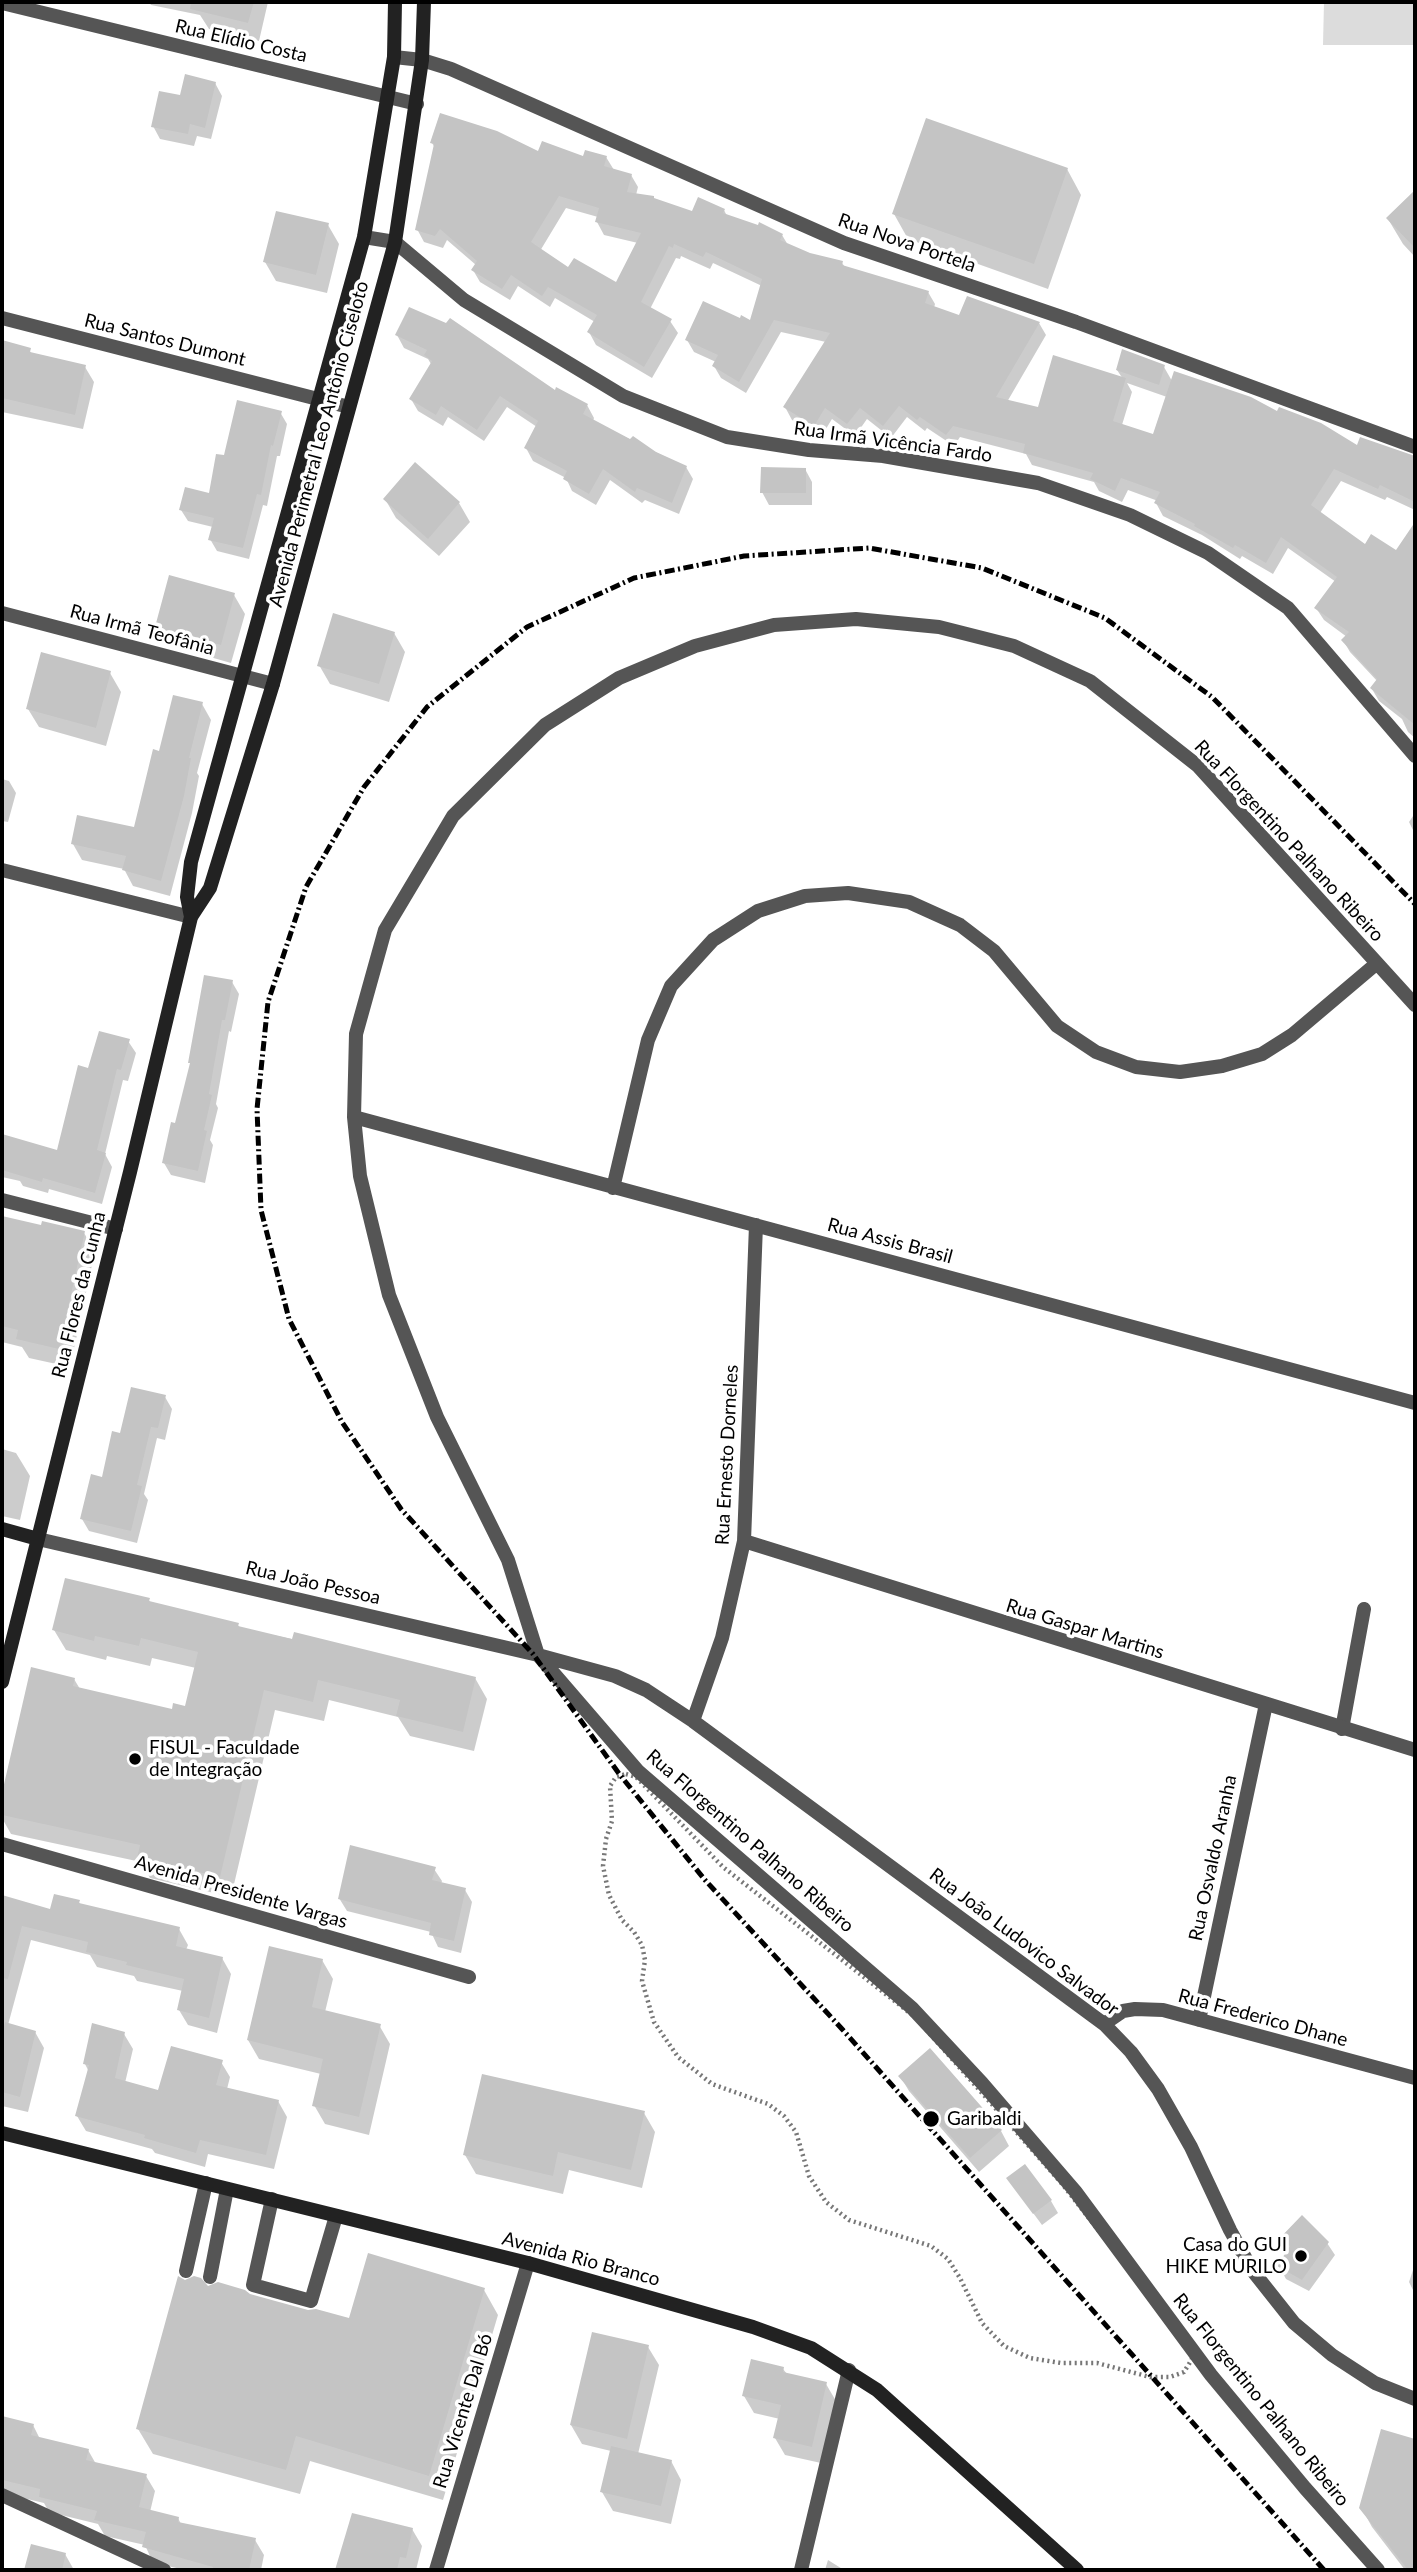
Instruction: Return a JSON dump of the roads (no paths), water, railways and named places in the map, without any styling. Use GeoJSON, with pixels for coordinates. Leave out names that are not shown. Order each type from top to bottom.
{"type":"FeatureCollection","features":[{"type":"Feature","properties":{"kind":"street","name":"Avenida Perimetral Leo Antônio Ciseloto"},"geometry":{"type":"LineString","coordinates":[[187,882],[364,237],[389,96],[394,57],[395,2]]}},
{"type":"Feature","properties":{"kind":"street","name":"Avenida Perimetral Leo Antônio Ciseloto"},"geometry":{"type":"LineString","coordinates":[[210,888],[273,684],[394,242],[417,104],[424,2]]}},
{"type":"Feature","properties":{"kind":"street","name":"Rua Elídio Costa"},"geometry":{"type":"LineString","coordinates":[[2,3],[417,104]]}},
{"type":"Feature","properties":{"kind":"street","name":"Rua Nova Portela"},"geometry":{"type":"LineString","coordinates":[[394,57],[422,60],[451,69],[844,243],[1076,322],[1415,447]]}},
{"type":"Feature","properties":{"kind":"street"},"geometry":{"type":"LineString","coordinates":[[364,237],[394,242]]}},
{"type":"Feature","properties":{"kind":"street","name":"Rua Irmã Vicência Fardo"},"geometry":{"type":"LineString","coordinates":[[394,242],[464,300],[623,396],[727,437],[809,450],[883,456],[1038,483],[1130,515],[1208,553],[1288,608],[1415,756]]}},
{"type":"Feature","properties":{"kind":"street","name":"Rua Santos Dumont"},"geometry":{"type":"LineString","coordinates":[[2,318],[349,407]]}},
{"type":"Feature","properties":{"kind":"street","name":"Rua Irmã Teofânia"},"geometry":{"type":"LineString","coordinates":[[2,613],[273,684]]}},
{"type":"Feature","properties":{"kind":"street","name":"Rua Florgentino Palhano Ribeiro"},"geometry":{"type":"LineString","coordinates":[[1378,2570],[1305,2488],[1211,2375],[1075,2191],[982,2083],[912,2007],[638,1771],[538,1655],[508,1560],[437,1417],[389,1295],[360,1176],[354,1117],[356,1034],[385,930],[453,816],[545,725],[619,678],[695,646],[774,625],[856,620],[939,627],[1014,646],[1090,681],[1198,766],[1415,1005]]}},
{"type":"Feature","properties":{"kind":"street"},"geometry":{"type":"LineString","coordinates":[[2,870],[191,917]]}},
{"type":"Feature","properties":{"kind":"street","name":"Rua Flores da Cunha"},"geometry":{"type":"LineString","coordinates":[[187,882],[191,917]]}},
{"type":"Feature","properties":{"kind":"street","name":"Rua Flores da Cunha"},"geometry":{"type":"LineString","coordinates":[[2,1682],[191,917],[210,888]]}},
{"type":"Feature","properties":{"kind":"street"},"geometry":{"type":"LineString","coordinates":[[613,1188],[648,1040],[671,986],[713,940],[758,911],[805,896],[848,893],[909,902],[960,925],[994,951],[1057,1026],[1096,1052],[1136,1067],[1180,1072],[1222,1066],[1262,1054],[1292,1035],[1376,964]]}},
{"type":"Feature","properties":{"kind":"street","name":"Rua Assis Brasil"},"geometry":{"type":"LineString","coordinates":[[354,1117],[1415,1403]]}},
{"type":"Feature","properties":{"kind":"street"},"geometry":{"type":"LineString","coordinates":[[2,1200],[116,1229]]}},
{"type":"Feature","properties":{"kind":"street","name":"Rua Ernesto Dorneles"},"geometry":{"type":"LineString","coordinates":[[693,1721],[722,1638],[744,1541],[756,1225]]}},
{"type":"Feature","properties":{"kind":"street","name":"Rua João Pessoa"},"geometry":{"type":"LineString","coordinates":[[2,1529],[538,1655],[615,1676]]}},
{"type":"Feature","properties":{"kind":"street","name":"Rua Gaspar Martins"},"geometry":{"type":"LineString","coordinates":[[744,1541],[1415,1750]]}},
{"type":"Feature","properties":{"kind":"street"},"geometry":{"type":"LineString","coordinates":[[1342,1729],[1364,1609]]}},
{"type":"Feature","properties":{"kind":"street","name":"Rua João Ludovico Salvador"},"geometry":{"type":"LineString","coordinates":[[615,1676],[646,1690],[693,1721],[1104,2024],[1131,2052],[1158,2089],[1191,2147],[1252,2270],[1294,2323],[1332,2355],[1374,2383],[1415,2399]]}},
{"type":"Feature","properties":{"kind":"street","name":"Rua Osvaldo Aranha"},"geometry":{"type":"LineString","coordinates":[[1199,2020],[1266,1704]]}},
{"type":"Feature","properties":{"kind":"street","name":"Avenida Presidente Vargas"},"geometry":{"type":"LineString","coordinates":[[2,1844],[469,1977]]}},
{"type":"Feature","properties":{"kind":"street","name":"Rua Frederico Dhane"},"geometry":{"type":"LineString","coordinates":[[1104,2024],[1123,2011],[1163,2010],[1415,2078]]}},
{"type":"Feature","properties":{"kind":"street","name":"Avenida Rio Branco"},"geometry":{"type":"LineString","coordinates":[[2,2133],[528,2263],[753,2327],[811,2348],[877,2390],[1077,2570]]}},
{"type":"Feature","properties":{"kind":"street"},"geometry":{"type":"LineString","coordinates":[[186,2271],[206,2183]]}},
{"type":"Feature","properties":{"kind":"street"},"geometry":{"type":"LineString","coordinates":[[210,2277],[228,2189]]}},
{"type":"Feature","properties":{"kind":"street"},"geometry":{"type":"LineString","coordinates":[[272,2199],[253,2285],[311,2301],[336,2216]]}},
{"type":"Feature","properties":{"kind":"street","name":"Rua Vicente Dal Bó"},"geometry":{"type":"LineString","coordinates":[[436,2570],[528,2263]]}},
{"type":"Feature","properties":{"kind":"street"},"geometry":{"type":"LineString","coordinates":[[801,2570],[849,2370]]}},
{"type":"Feature","properties":{"kind":"street"},"geometry":{"type":"LineString","coordinates":[[2,2495],[164,2570]]}},
{"type":"Feature","properties":{"kind":"railway"},"geometry":{"type":"LineString","coordinates":[[1324,2570],[842,2029],[705,1880],[620,1775],[533,1654],[401,1509],[342,1422],[289,1319],[261,1210],[257,1109],[268,1002],[306,887],[364,787],[427,707],[527,627],[634,578],[744,556],[869,548],[982,568],[1105,618],[1212,697],[1415,904]]}},
{"type":"Feature","properties":{"kind":"place","name":"FISUL - Faculdade de Integração"},"geometry":{"type":"Point","coordinates":[135,1759]}},
{"type":"Feature","properties":{"kind":"place","name":"Garibaldi"},"geometry":{"type":"Point","coordinates":[931,2119]}},
{"type":"Feature","properties":{"kind":"place","name":"Casa do GUI HIKE MURILO"},"geometry":{"type":"Point","coordinates":[1301,2256]}}]}
